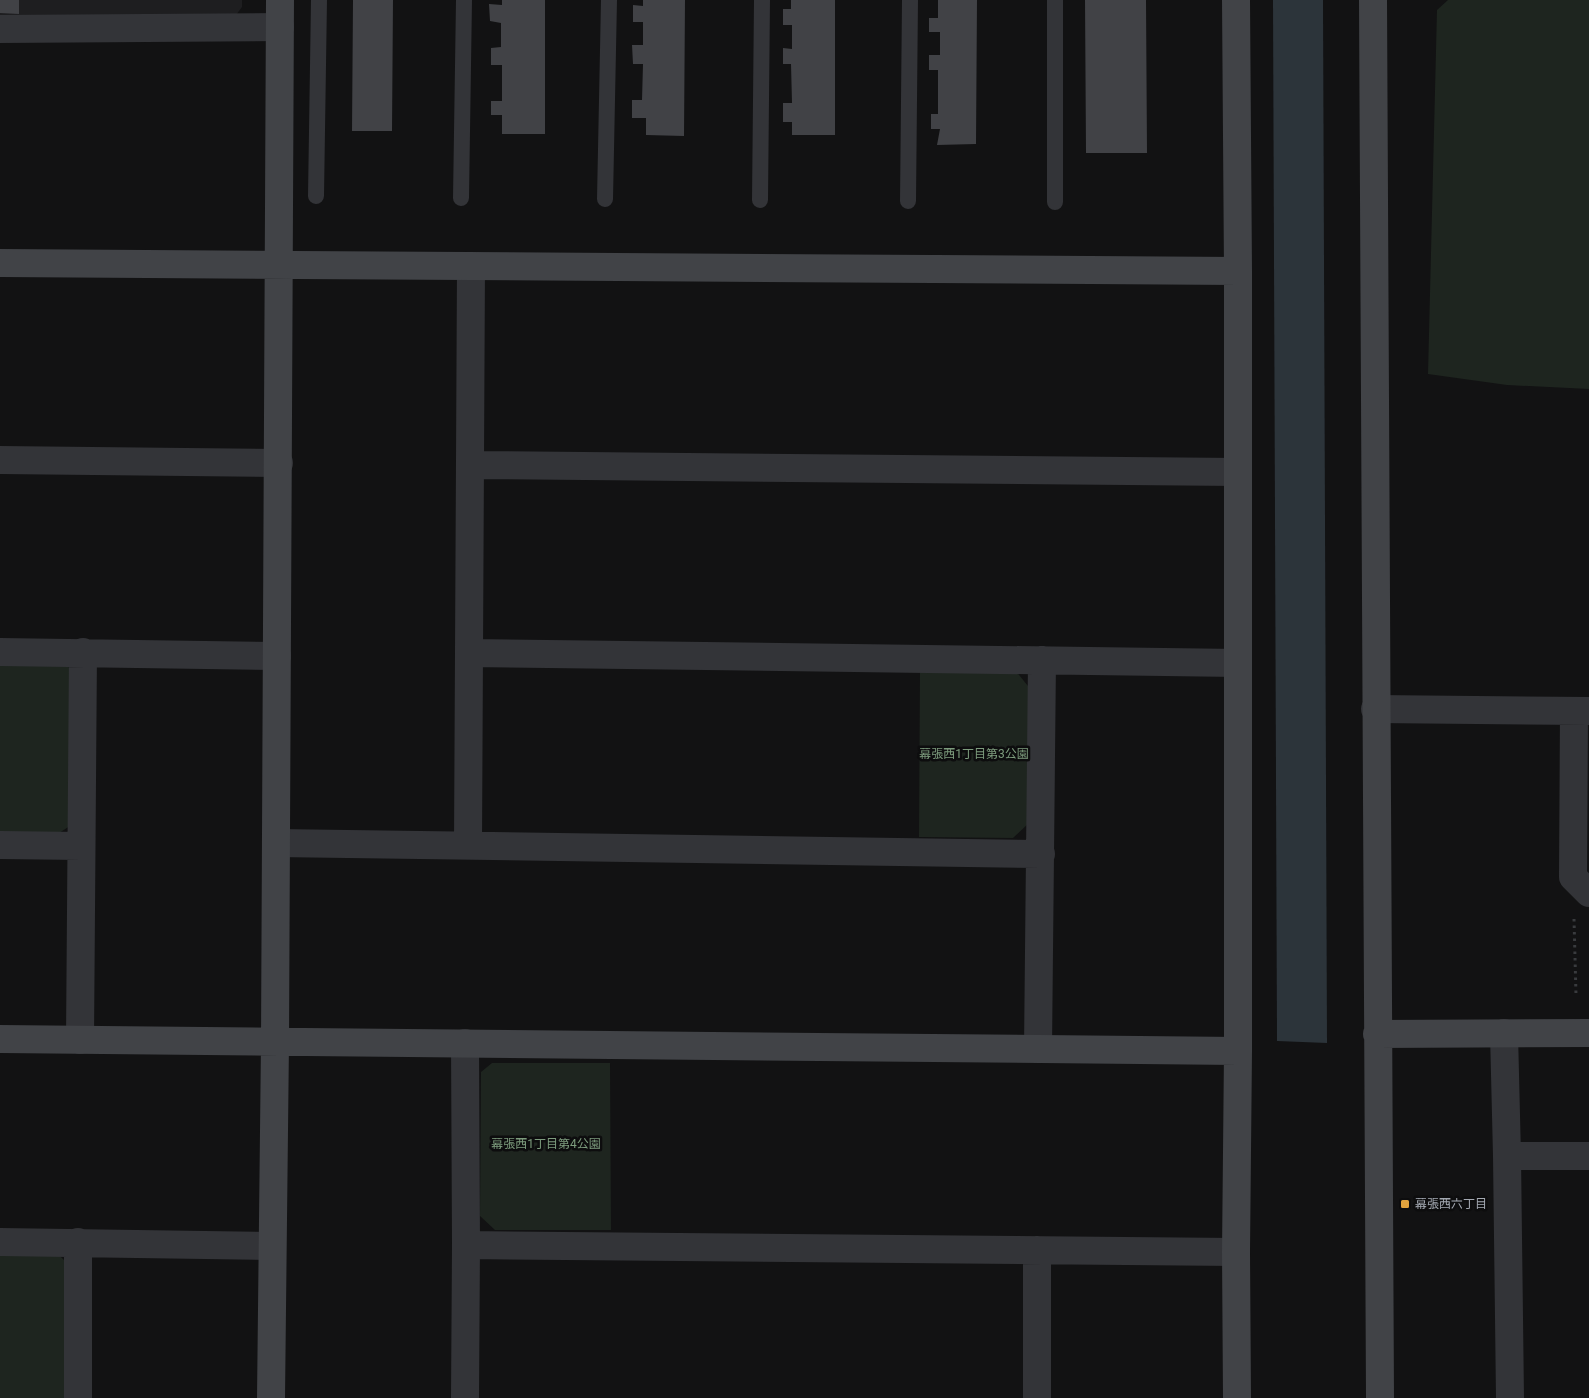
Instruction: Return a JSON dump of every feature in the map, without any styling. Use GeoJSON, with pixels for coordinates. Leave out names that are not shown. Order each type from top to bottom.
{"type":"FeatureCollection","features":[{"type":"Feature","properties":{"kind":"street"},"geometry":{"type":"LineString","coordinates":[[271,1398],[276,1042],[280,0]]}},
{"type":"Feature","properties":{"kind":"street"},"geometry":{"type":"LineString","coordinates":[[1236,0],[1238,271],[1237,1398]]}},
{"type":"Feature","properties":{"kind":"street"},"geometry":{"type":"LineString","coordinates":[[1373,0],[1375,709],[1380,1398]]}},
{"type":"Feature","properties":{"kind":"street"},"geometry":{"type":"LineString","coordinates":[[0,30],[280,27]]}},
{"type":"Feature","properties":{"kind":"street"},"geometry":{"type":"LineString","coordinates":[[0,262],[1238,271]]}},
{"type":"Feature","properties":{"kind":"street"},"geometry":{"type":"LineString","coordinates":[[468,845],[471,266]]}},
{"type":"Feature","properties":{"kind":"street"},"geometry":{"type":"LineString","coordinates":[[0,460],[279,463]]}},
{"type":"Feature","properties":{"kind":"street"},"geometry":{"type":"LineString","coordinates":[[470,465],[1238,472]]}},
{"type":"Feature","properties":{"kind":"street"},"geometry":{"type":"LineString","coordinates":[[0,652],[277,656]]}},
{"type":"Feature","properties":{"kind":"street"},"geometry":{"type":"LineString","coordinates":[[80,1040],[83,652]]}},
{"type":"Feature","properties":{"kind":"street"},"geometry":{"type":"LineString","coordinates":[[469,653],[1238,662]]}},
{"type":"Feature","properties":{"kind":"street"},"geometry":{"type":"LineString","coordinates":[[1038,1049],[1042,660]]}},
{"type":"Feature","properties":{"kind":"street"},"geometry":{"type":"LineString","coordinates":[[1375,709],[1581,711],[1573,877],[1587,891]]}},
{"type":"Feature","properties":{"kind":"street"},"geometry":{"type":"LineString","coordinates":[[276,843],[1041,854]]}},
{"type":"Feature","properties":{"kind":"street"},"geometry":{"type":"LineString","coordinates":[[0,845],[81,846]]}},
{"type":"Feature","properties":{"kind":"street"},"geometry":{"type":"LineString","coordinates":[[1504,1033],[1510,1398]]}},
{"type":"Feature","properties":{"kind":"street"},"geometry":{"type":"LineString","coordinates":[[1377,1034],[1589,1033]]}},
{"type":"Feature","properties":{"kind":"street"},"geometry":{"type":"LineString","coordinates":[[0,1039],[1238,1051]]}},
{"type":"Feature","properties":{"kind":"street"},"geometry":{"type":"LineString","coordinates":[[465,1043],[465,1398]]}},
{"type":"Feature","properties":{"kind":"street"},"geometry":{"type":"LineString","coordinates":[[1507,1156],[1589,1156]]}},
{"type":"Feature","properties":{"kind":"street"},"geometry":{"type":"LineString","coordinates":[[0,1242],[272,1246]]}},
{"type":"Feature","properties":{"kind":"street"},"geometry":{"type":"LineString","coordinates":[[78,1242],[78,1398]]}},
{"type":"Feature","properties":{"kind":"street"},"geometry":{"type":"LineString","coordinates":[[466,1245],[1236,1252]]}},
{"type":"Feature","properties":{"kind":"street"},"geometry":{"type":"LineString","coordinates":[[1037,1250],[1038,1398]]}},
{"type":"Feature","properties":{"kind":"lane"},"geometry":{"type":"LineString","coordinates":[[316,196],[319,0]]}},
{"type":"Feature","properties":{"kind":"lane"},"geometry":{"type":"LineString","coordinates":[[461,198],[464,0]]}},
{"type":"Feature","properties":{"kind":"lane"},"geometry":{"type":"LineString","coordinates":[[605,199],[608,0]]}},
{"type":"Feature","properties":{"kind":"lane"},"geometry":{"type":"LineString","coordinates":[[760,200],[762,0]]}},
{"type":"Feature","properties":{"kind":"lane"},"geometry":{"type":"LineString","coordinates":[[908,201],[910,0]]}},
{"type":"Feature","properties":{"kind":"lane"},"geometry":{"type":"LineString","coordinates":[[1055,0],[1055,202]]}},
{"type":"Feature","properties":{"kind":"path"},"geometry":{"type":"LineString","coordinates":[[1576,996],[1574,909],[1587,891]]}},
{"type":"Feature","properties":{"kind":"shaded area"},"geometry":{"type":"Polygon","coordinates":[[[0,0],[242,0],[242,7],[233,19],[0,18],[0,0]]]}},
{"type":"Feature","properties":{"kind":"shaded area"},"geometry":{"type":"Polygon","coordinates":[[[1273,0],[1323,0],[1327,1043],[1277,1041],[1273,0]]]}},
{"type":"Feature","properties":{"kind":"green space"},"geometry":{"type":"Polygon","coordinates":[[[1448,0],[1589,0],[1589,389],[1507,385],[1428,374],[1437,10],[1448,0]]]}},
{"type":"Feature","properties":{"kind":"green space"},"geometry":{"type":"Polygon","coordinates":[[[0,660],[63,660],[74,674],[73,824],[59,833],[0,833],[0,660]]]}},
{"type":"Feature","properties":{"kind":"green space","name":"幕張西1丁目第3公園"},"geometry":{"type":"Polygon","coordinates":[[[920,670],[1015,670],[1028,686],[1030,822],[1013,838],[919,837],[920,670]]]}},
{"type":"Feature","properties":{"kind":"green space","name":"幕張西1丁目第4公園"},"geometry":{"type":"Polygon","coordinates":[[[492,1063],[610,1063],[611,1230],[495,1230],[480,1216],[481,1072],[492,1063]]]}},
{"type":"Feature","properties":{"kind":"green space"},"geometry":{"type":"Polygon","coordinates":[[[0,1252],[57,1253],[66,1262],[65,1398],[0,1398],[0,1252]]]}},
{"type":"Feature","properties":{"kind":"building"},"geometry":{"type":"Polygon","coordinates":[[[0,0],[19,0],[19,14],[0,13],[0,0]]]}},
{"type":"Feature","properties":{"kind":"building"},"geometry":{"type":"Polygon","coordinates":[[[353,0],[393,0],[392,131],[352,131],[353,0]]]}},
{"type":"Feature","properties":{"kind":"building"},"geometry":{"type":"Polygon","coordinates":[[[502,0],[545,0],[545,134],[502,134],[502,115],[491,115],[491,101],[502,101],[502,65],[491,65],[491,48],[501,47],[501,23],[490,21],[489,4],[502,5],[502,0]]]}},
{"type":"Feature","properties":{"kind":"building"},"geometry":{"type":"Polygon","coordinates":[[[643,0],[685,0],[684,136],[646,135],[646,118],[632,118],[632,100],[642,100],[643,64],[633,64],[632,45],[643,45],[643,22],[633,22],[633,5],[643,6],[643,0]]]}},
{"type":"Feature","properties":{"kind":"building"},"geometry":{"type":"Polygon","coordinates":[[[791,0],[835,0],[835,135],[792,135],[792,122],[783,122],[783,103],[792,103],[791,64],[783,64],[783,48],[792,49],[792,25],[783,25],[783,9],[791,9],[791,0]]]}},
{"type":"Feature","properties":{"kind":"building"},"geometry":{"type":"Polygon","coordinates":[[[938,0],[977,0],[976,144],[937,145],[940,129],[931,129],[931,114],[938,114],[938,70],[929,70],[929,55],[940,55],[940,32],[929,32],[929,18],[938,18],[938,0]]]}},
{"type":"Feature","properties":{"kind":"building"},"geometry":{"type":"Polygon","coordinates":[[[1085,0],[1146,0],[1147,153],[1086,153],[1085,0]]]}},
{"type":"Feature","properties":{"kind":"place","name":"幕張西六丁目"},"geometry":{"type":"Point","coordinates":[1405,1204]}}]}
